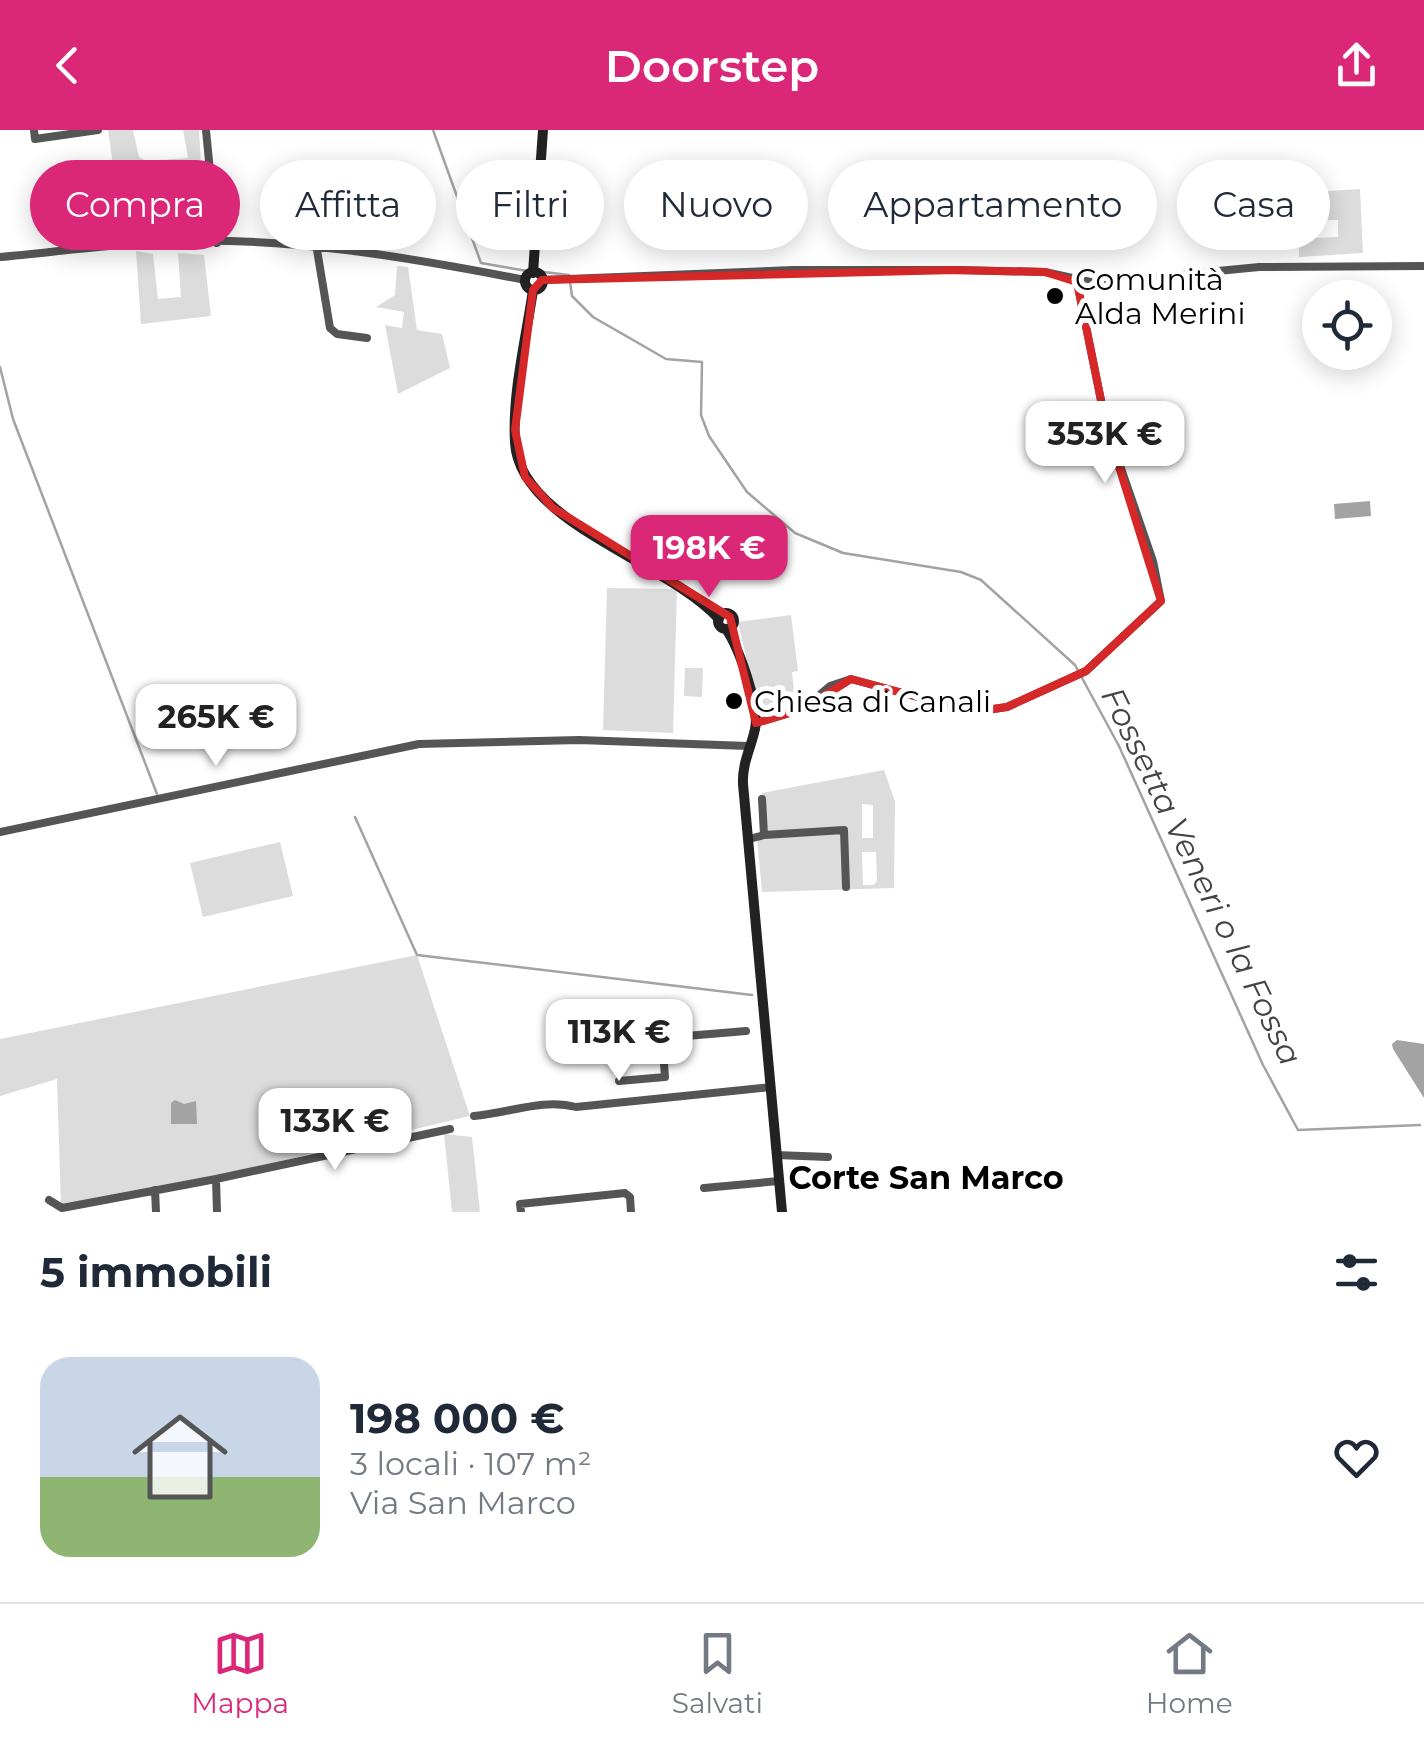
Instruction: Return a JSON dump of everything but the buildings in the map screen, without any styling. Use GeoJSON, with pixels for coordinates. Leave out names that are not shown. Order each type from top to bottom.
{"type":"FeatureCollection","features":[{"type":"Feature","properties":{"kind":"street"},"geometry":{"type":"LineString","coordinates":[[34,130],[35,139],[98,130]]}},
{"type":"Feature","properties":{"kind":"street"},"geometry":{"type":"LineString","coordinates":[[206,130],[209,160]]}},
{"type":"Feature","properties":{"kind":"street"},"geometry":{"type":"LineString","coordinates":[[543,130],[533,277],[515,430],[517,456],[525,477],[553,508],[706,606],[725,621],[740,652],[756,723],[742,774],[749,839],[755,1030],[770,1087],[782,1212]]}},
{"type":"Feature","properties":{"kind":"street"},"geometry":{"type":"LineString","coordinates":[[0,257],[76,250]]}},
{"type":"Feature","properties":{"kind":"street"},"geometry":{"type":"LineString","coordinates":[[367,338],[339,334],[330,328],[317,250],[533,277],[956,270],[1045,272],[1078,282],[1259,267],[1424,266]]}},
{"type":"Feature","properties":{"kind":"street"},"geometry":{"type":"LineString","coordinates":[[756,723],[803,709],[830,686],[851,679],[973,712],[1007,707],[1086,671],[1161,600],[1153,561],[1106,425],[1078,282]]}},
{"type":"Feature","properties":{"kind":"street"},"geometry":{"type":"LineString","coordinates":[[0,832],[420,744],[579,740],[748,746]]}},
{"type":"Feature","properties":{"kind":"street"},"geometry":{"type":"LineString","coordinates":[[762,798],[764,835]]}},
{"type":"Feature","properties":{"kind":"street"},"geometry":{"type":"LineString","coordinates":[[749,839],[844,830],[846,887]]}},
{"type":"Feature","properties":{"kind":"street"},"geometry":{"type":"LineString","coordinates":[[619,1081],[665,1076],[662,1038],[755,1030]]}},
{"type":"Feature","properties":{"kind":"street"},"geometry":{"type":"LineString","coordinates":[[474,1116],[517,1112],[552,1101],[576,1108],[770,1087]]}},
{"type":"Feature","properties":{"kind":"street"},"geometry":{"type":"LineString","coordinates":[[49,1200],[59,1209],[450,1130]]}},
{"type":"Feature","properties":{"kind":"street"},"geometry":{"type":"LineString","coordinates":[[776,1155],[828,1157]]}},
{"type":"Feature","properties":{"kind":"street"},"geometry":{"type":"LineString","coordinates":[[216,1179],[217,1212]]}},
{"type":"Feature","properties":{"kind":"street"},"geometry":{"type":"LineString","coordinates":[[704,1188],[779,1181]]}},
{"type":"Feature","properties":{"kind":"street"},"geometry":{"type":"LineString","coordinates":[[155,1190],[156,1212]]}},
{"type":"Feature","properties":{"kind":"street"},"geometry":{"type":"LineString","coordinates":[[521,1212],[520,1204],[625,1194],[630,1196],[632,1212]]}},
{"type":"Feature","properties":{"kind":"highlighted area"},"geometry":{"type":"Polygon","coordinates":[[[955,270],[1045,272],[1077,282],[1106,425],[1161,601],[1086,671],[1007,707],[973,712],[851,679],[803,709],[756,723],[730,617],[553,508],[525,477],[515,430],[533,290],[542,280],[955,270]]]}},
{"type":"Feature","properties":{"kind":"shaded area"},"geometry":{"type":"Polygon","coordinates":[[[108,130],[133,130],[139,157],[144,160],[112,160],[108,130]]]}},
{"type":"Feature","properties":{"kind":"shaded area"},"geometry":{"type":"Polygon","coordinates":[[[183,130],[199,130],[201,160],[160,160],[188,158],[183,130]]]}},
{"type":"Feature","properties":{"kind":"shaded area"},"geometry":{"type":"Polygon","coordinates":[[[1360,189],[1363,253],[1299,257],[1299,250],[1330,250],[1330,237],[1338,237],[1338,220],[1330,220],[1330,191],[1360,189]]]}},
{"type":"Feature","properties":{"kind":"shaded area"},"geometry":{"type":"Polygon","coordinates":[[[136,251],[153,254],[158,299],[181,297],[178,253],[204,255],[211,316],[141,324],[136,251]]]}},
{"type":"Feature","properties":{"kind":"shaded area"},"geometry":{"type":"Polygon","coordinates":[[[397,266],[408,267],[417,330],[442,334],[450,368],[398,394],[385,325],[402,328],[404,312],[376,307],[395,295],[397,266]]]}},
{"type":"Feature","properties":{"kind":"shaded area"},"geometry":{"type":"Polygon","coordinates":[[[1370,501],[1371,516],[1335,519],[1334,504],[1370,501]]]}},
{"type":"Feature","properties":{"kind":"shaded area"},"geometry":{"type":"Polygon","coordinates":[[[607,588],[677,589],[673,733],[603,730],[607,588]]]}},
{"type":"Feature","properties":{"kind":"shaded area"},"geometry":{"type":"Polygon","coordinates":[[[791,615],[798,671],[792,672],[796,708],[759,713],[738,622],[791,615]]]}},
{"type":"Feature","properties":{"kind":"shaded area"},"geometry":{"type":"Polygon","coordinates":[[[685,668],[703,668],[702,697],[684,696],[685,668]]]}},
{"type":"Feature","properties":{"kind":"shaded area"},"geometry":{"type":"Polygon","coordinates":[[[884,770],[895,802],[894,888],[762,892],[757,837],[764,834],[762,793],[884,770]],[[862,804],[862,838],[873,838],[873,805],[862,804]],[[862,852],[863,885],[873,885],[877,881],[876,852],[862,852]]]}},
{"type":"Feature","properties":{"kind":"shaded area"},"geometry":{"type":"Polygon","coordinates":[[[280,842],[293,896],[203,917],[190,863],[280,842]]]}},
{"type":"Feature","properties":{"kind":"shaded area"},"geometry":{"type":"Polygon","coordinates":[[[417,955],[470,1116],[239,1171],[61,1206],[57,1079],[0,1096],[0,1039],[417,955]]]}},
{"type":"Feature","properties":{"kind":"shaded area"},"geometry":{"type":"Polygon","coordinates":[[[1397,1040],[1424,1044],[1424,1098],[1393,1049],[1397,1040]]]}},
{"type":"Feature","properties":{"kind":"shaded area"},"geometry":{"type":"Polygon","coordinates":[[[175,1100],[184,1104],[196,1101],[197,1124],[171,1124],[171,1103],[175,1100]]]}},
{"type":"Feature","properties":{"kind":"shaded area"},"geometry":{"type":"Polygon","coordinates":[[[444,1134],[472,1137],[480,1212],[452,1212],[444,1134]]]}},
{"type":"Feature","properties":{"kind":"waterway","name":"Fossetta Veneri o la Fossa"},"geometry":{"type":"LineString","coordinates":[[433,130],[481,263],[527,271]]}},
{"type":"Feature","properties":{"kind":"waterway","name":"Fossetta Veneri o la Fossa"},"geometry":{"type":"LineString","coordinates":[[535,271],[569,275],[572,296],[593,317],[666,359],[702,362],[701,415],[709,436],[747,492],[795,533],[843,553],[961,572],[981,580],[1075,665],[1119,746],[1263,1065],[1298,1130],[1420,1125]]}},
{"type":"Feature","properties":{"kind":"waterway"},"geometry":{"type":"LineString","coordinates":[[0,367],[13,419],[157,794]]}},
{"type":"Feature","properties":{"kind":"waterway"},"geometry":{"type":"LineString","coordinates":[[355,817],[417,955],[752,995]]}},
{"type":"Feature","properties":{"kind":"place","name":"Comunità Alda Merini"},"geometry":{"type":"Point","coordinates":[1055,296]}},
{"type":"Feature","properties":{"kind":"place","name":"Chiesa di Canali"},"geometry":{"type":"Point","coordinates":[734,701]}},
{"type":"Feature","properties":{"kind":"district","name":"Corte San Marco"},"geometry":{"type":"Point","coordinates":[926,1177]}}]}
